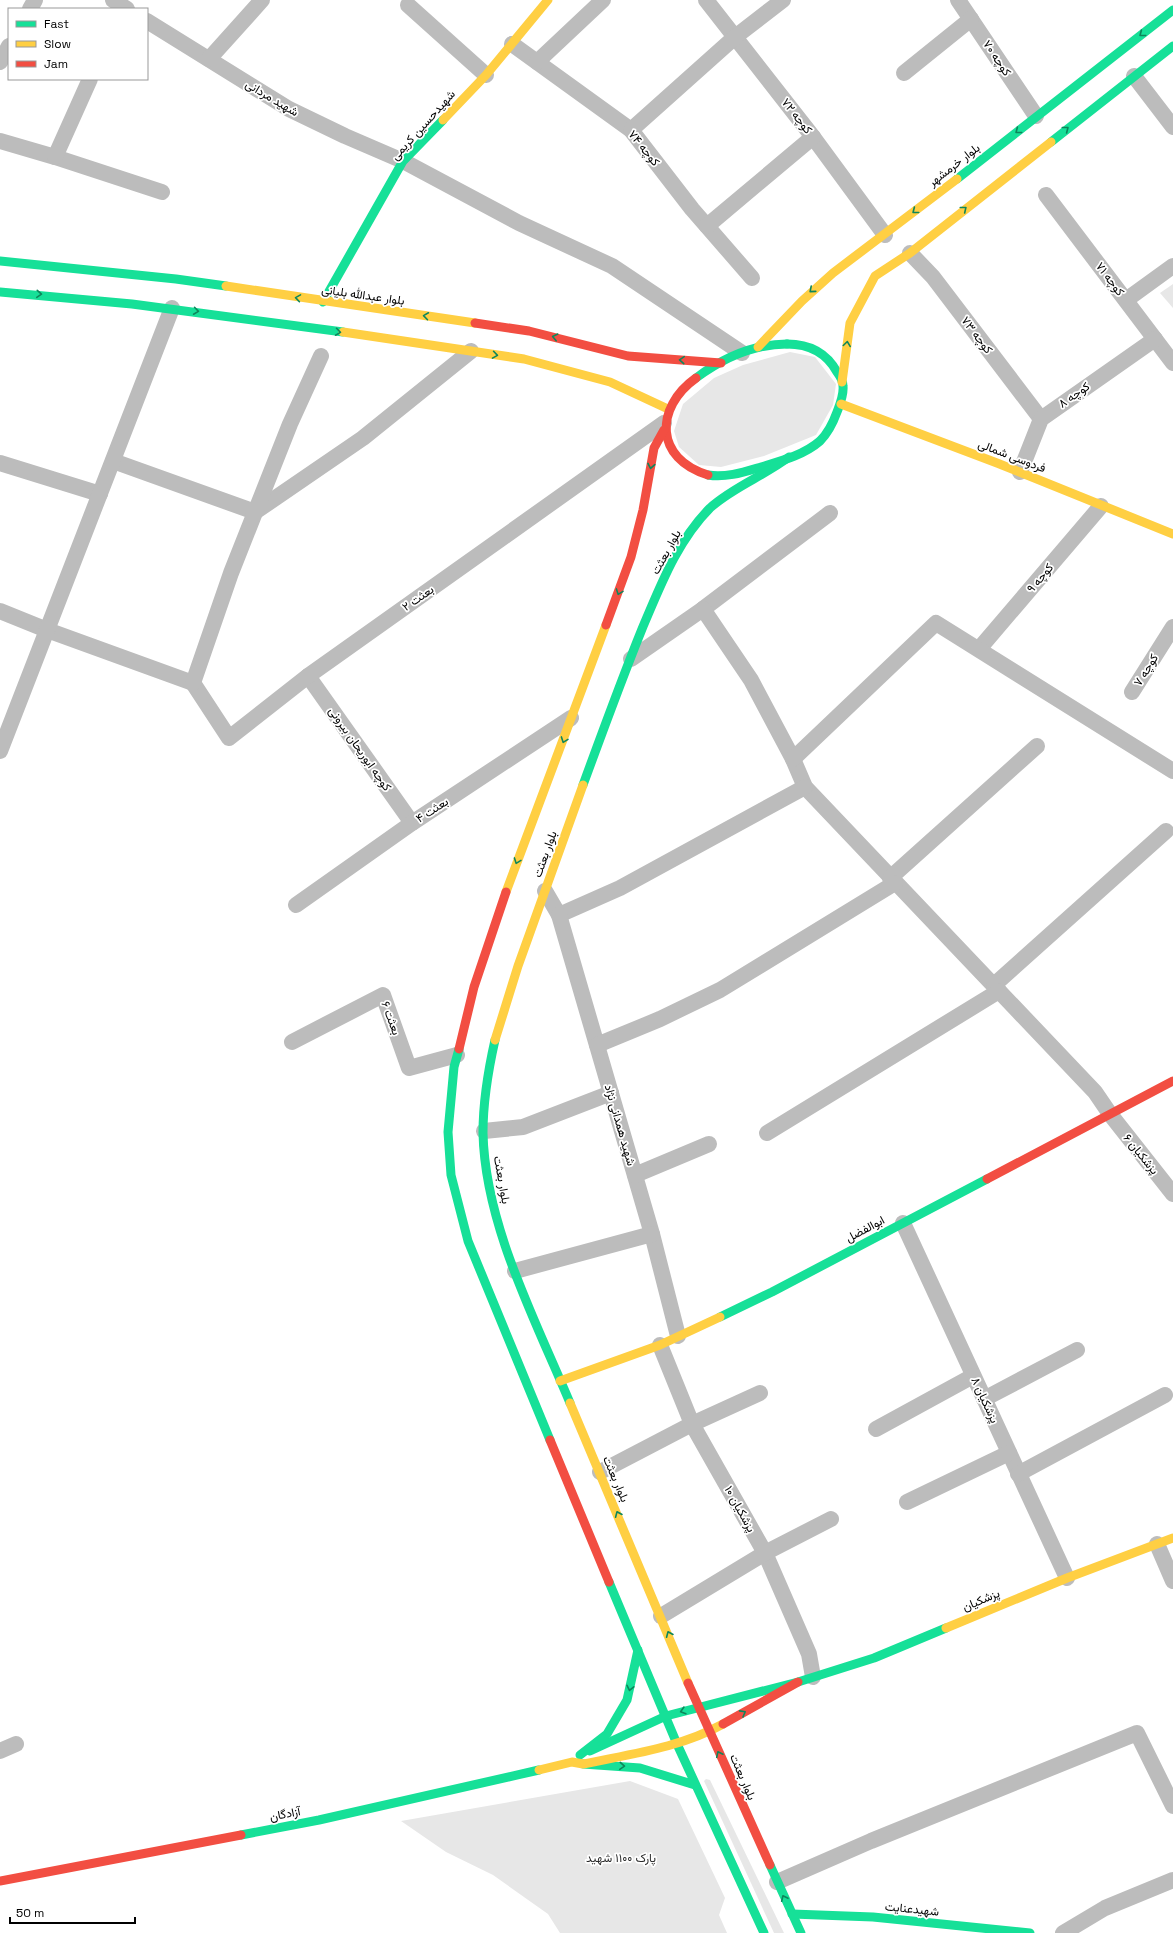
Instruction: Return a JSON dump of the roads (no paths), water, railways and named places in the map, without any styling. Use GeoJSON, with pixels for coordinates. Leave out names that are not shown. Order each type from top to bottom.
{"type":"FeatureCollection","features":[{"type":"Feature","properties":{"kind":"main road","name":"شهیدحسین کریمی"},"geometry":{"type":"LineString","coordinates":[[323,302],[403,161],[486,75],[548,0]]}},
{"type":"Feature","properties":{"kind":"main road","name":"بلوار خرمشهر"},"geometry":{"type":"LineString","coordinates":[[758,347],[811,290],[856,254],[885,235],[1173,10]]}},
{"type":"Feature","properties":{"kind":"main road"},"geometry":{"type":"LineString","coordinates":[[0,292],[72,297],[172,308],[524,359],[572,370],[610,382],[665,420],[670,450],[679,460],[691,469],[709,475],[734,474],[789,457],[816,443],[825,435],[841,404],[842,382],[850,323],[875,276],[910,253],[1173,46]]}},
{"type":"Feature","properties":{"kind":"main road"},"geometry":{"type":"LineString","coordinates":[[854,267],[853,262],[856,254]]}},
{"type":"Feature","properties":{"kind":"main road","name":"بلوار عبدالله بلیانی"},"geometry":{"type":"LineString","coordinates":[[0,261],[176,279],[323,302],[529,331],[628,356],[721,363]]}},
{"type":"Feature","properties":{"kind":"main road"},"geometry":{"type":"LineString","coordinates":[[865,275],[875,276]]}},
{"type":"Feature","properties":{"kind":"main road"},"geometry":{"type":"LineString","coordinates":[[758,347],[795,344],[816,349],[834,364],[842,382]]}},
{"type":"Feature","properties":{"kind":"main road","name":"بلوار بعثت"},"geometry":{"type":"LineString","coordinates":[[758,347],[721,363],[697,377],[682,391],[665,420],[654,448],[643,510],[631,557],[495,921],[474,987],[457,1055],[451,1089],[448,1132],[451,1175],[463,1226],[512,1350],[677,1744],[764,1933]]}},
{"type":"Feature","properties":{"kind":"main road","name":"فردوسی شمالی"},"geometry":{"type":"LineString","coordinates":[[841,404],[1020,472],[1173,534]]}},
{"type":"Feature","properties":{"kind":"main road","name":"بلوار بعثت"},"geometry":{"type":"LineString","coordinates":[[789,457],[771,470],[731,491],[702,518],[673,560],[631,658],[506,1001],[496,1035],[486,1091],[484,1156],[490,1190],[499,1226],[515,1270],[560,1381],[700,1707],[709,1732],[801,1933]]}},
{"type":"Feature","properties":{"kind":"main road","name":"ابوالفضل"},"geometry":{"type":"LineString","coordinates":[[560,1381],[660,1345],[772,1292],[1173,1081]]}},
{"type":"Feature","properties":{"kind":"main road","name":"پزشکیان"},"geometry":{"type":"LineString","coordinates":[[582,1760],[666,1716],[806,1680],[874,1658],[1067,1578],[1173,1538]]}},
{"type":"Feature","properties":{"kind":"main road"},"geometry":{"type":"LineString","coordinates":[[582,1760],[607,1734],[627,1700],[638,1650]]}},
{"type":"Feature","properties":{"kind":"main road","name":"پزشکیان"},"geometry":{"type":"LineString","coordinates":[[582,1760],[677,1744],[709,1732],[806,1680]]}},
{"type":"Feature","properties":{"kind":"main road"},"geometry":{"type":"LineString","coordinates":[[582,1760],[640,1768],[695,1785]]}},
{"type":"Feature","properties":{"kind":"main road","name":"آزادگان"},"geometry":{"type":"LineString","coordinates":[[0,1881],[319,1820],[582,1760]]}},
{"type":"Feature","properties":{"kind":"main road","name":"شهیدعنایت"},"geometry":{"type":"LineString","coordinates":[[792,1914],[873,1917],[1030,1933]]}},
{"type":"Feature","properties":{"kind":"street"},"geometry":{"type":"LineString","coordinates":[[209,59],[262,0]]}},
{"type":"Feature","properties":{"kind":"street"},"geometry":{"type":"LineString","coordinates":[[537,62],[603,0]]}},
{"type":"Feature","properties":{"kind":"street","name":"کوچه ۷۲"},"geometry":{"type":"LineString","coordinates":[[706,0],[813,137],[885,235]]}},
{"type":"Feature","properties":{"kind":"street"},"geometry":{"type":"LineString","coordinates":[[631,130],[735,37],[783,0]]}},
{"type":"Feature","properties":{"kind":"street","name":"کوچه ۷۰"},"geometry":{"type":"LineString","coordinates":[[958,0],[1036,116]]}},
{"type":"Feature","properties":{"kind":"street"},"geometry":{"type":"LineString","coordinates":[[408,5],[486,75]]}},
{"type":"Feature","properties":{"kind":"street"},"geometry":{"type":"LineString","coordinates":[[904,73],[971,18]]}},
{"type":"Feature","properties":{"kind":"street","name":"شهید مردانی"},"geometry":{"type":"LineString","coordinates":[[148,22],[289,109],[345,136],[403,161],[519,223],[612,266],[742,353]]}},
{"type":"Feature","properties":{"kind":"street","name":"کوچه ۷۴"},"geometry":{"type":"LineString","coordinates":[[512,44],[631,130],[707,226],[752,278]]}},
{"type":"Feature","properties":{"kind":"street"},"geometry":{"type":"LineString","coordinates":[[0,62],[8,48]]}},
{"type":"Feature","properties":{"kind":"street"},"geometry":{"type":"LineString","coordinates":[[1134,76],[1173,127]]}},
{"type":"Feature","properties":{"kind":"street"},"geometry":{"type":"LineString","coordinates":[[55,157],[90,80]]}},
{"type":"Feature","properties":{"kind":"street"},"geometry":{"type":"LineString","coordinates":[[707,226],[813,137]]}},
{"type":"Feature","properties":{"kind":"street"},"geometry":{"type":"LineString","coordinates":[[0,141],[55,157],[162,192]]}},
{"type":"Feature","properties":{"kind":"street","name":"کوچه ۷۱"},"geometry":{"type":"LineString","coordinates":[[1046,195],[1173,363]]}},
{"type":"Feature","properties":{"kind":"street","name":"کوچه ۷۳"},"geometry":{"type":"LineString","coordinates":[[910,253],[932,277],[1041,419]]}},
{"type":"Feature","properties":{"kind":"street"},"geometry":{"type":"LineString","coordinates":[[1126,300],[1173,266]]}},
{"type":"Feature","properties":{"kind":"street"},"geometry":{"type":"LineString","coordinates":[[0,751],[172,308]]}},
{"type":"Feature","properties":{"kind":"street","name":"کوچه ۸"},"geometry":{"type":"LineString","coordinates":[[1041,419],[1155,339]]}},
{"type":"Feature","properties":{"kind":"street"},"geometry":{"type":"LineString","coordinates":[[255,512],[363,438],[471,351]]}},
{"type":"Feature","properties":{"kind":"street"},"geometry":{"type":"LineString","coordinates":[[0,611],[47,630],[193,683],[231,573],[290,424],[321,356]]}},
{"type":"Feature","properties":{"kind":"street"},"geometry":{"type":"LineString","coordinates":[[1020,472],[1041,419]]}},
{"type":"Feature","properties":{"kind":"street","name":"بعثت ۲"},"geometry":{"type":"LineString","coordinates":[[193,683],[229,738],[308,676],[665,420]]}},
{"type":"Feature","properties":{"kind":"street"},"geometry":{"type":"LineString","coordinates":[[113,461],[255,512]]}},
{"type":"Feature","properties":{"kind":"street"},"geometry":{"type":"LineString","coordinates":[[0,463],[100,494]]}},
{"type":"Feature","properties":{"kind":"street","name":"کوچه ۹"},"geometry":{"type":"LineString","coordinates":[[979,650],[1101,506]]}},
{"type":"Feature","properties":{"kind":"street"},"geometry":{"type":"LineString","coordinates":[[631,658],[703,609],[830,513]]}},
{"type":"Feature","properties":{"kind":"street","name":"پزشکیان ۶"},"geometry":{"type":"LineString","coordinates":[[703,609],[751,680],[793,759],[805,787],[1094,1092],[1173,1194]]}},
{"type":"Feature","properties":{"kind":"street"},"geometry":{"type":"LineString","coordinates":[[793,759],[936,623],[1173,771]]}},
{"type":"Feature","properties":{"kind":"street","name":"کوچه ۷"},"geometry":{"type":"LineString","coordinates":[[1132,692],[1173,627]]}},
{"type":"Feature","properties":{"kind":"street","name":"کوچه ابوریحان بیرونی"},"geometry":{"type":"LineString","coordinates":[[308,676],[412,823]]}},
{"type":"Feature","properties":{"kind":"street","name":"بعثت ۴"},"geometry":{"type":"LineString","coordinates":[[296,906],[412,823],[572,718]]}},
{"type":"Feature","properties":{"kind":"street"},"geometry":{"type":"LineString","coordinates":[[597,1045],[660,1019],[720,990],[892,880],[1037,746]]}},
{"type":"Feature","properties":{"kind":"street"},"geometry":{"type":"LineString","coordinates":[[559,915],[620,888],[805,787]]}},
{"type":"Feature","properties":{"kind":"street"},"geometry":{"type":"LineString","coordinates":[[767,1133],[997,988],[1166,831]]}},
{"type":"Feature","properties":{"kind":"street","name":"شهید همدانی نژاد"},"geometry":{"type":"LineString","coordinates":[[545,891],[559,915],[652,1234],[678,1336]]}},
{"type":"Feature","properties":{"kind":"street","name":"بعثت ۶"},"geometry":{"type":"LineString","coordinates":[[292,1042],[382,995],[409,1068],[457,1055]]}},
{"type":"Feature","properties":{"kind":"street"},"geometry":{"type":"LineString","coordinates":[[484,1131],[523,1127],[611,1093]]}},
{"type":"Feature","properties":{"kind":"street"},"geometry":{"type":"LineString","coordinates":[[635,1175],[709,1144]]}},
{"type":"Feature","properties":{"kind":"street","name":"پزشکیان ۸"},"geometry":{"type":"LineString","coordinates":[[903,1223],[1067,1578]]}},
{"type":"Feature","properties":{"kind":"street"},"geometry":{"type":"LineString","coordinates":[[515,1270],[652,1234]]}},
{"type":"Feature","properties":{"kind":"street","name":"پزشکیان ۱۰"},"geometry":{"type":"LineString","coordinates":[[660,1345],[692,1424],[765,1553],[809,1654],[806,1680]]}},
{"type":"Feature","properties":{"kind":"street"},"geometry":{"type":"LineString","coordinates":[[984,1399],[1076,1350]]}},
{"type":"Feature","properties":{"kind":"street"},"geometry":{"type":"LineString","coordinates":[[876,1429],[973,1376]]}},
{"type":"Feature","properties":{"kind":"street"},"geometry":{"type":"LineString","coordinates":[[600,1472],[692,1424],[760,1392]]}},
{"type":"Feature","properties":{"kind":"street"},"geometry":{"type":"LineString","coordinates":[[1018,1474],[1164,1395]]}},
{"type":"Feature","properties":{"kind":"street"},"geometry":{"type":"LineString","coordinates":[[907,1502],[1009,1453]]}},
{"type":"Feature","properties":{"kind":"street"},"geometry":{"type":"LineString","coordinates":[[661,1616],[765,1553],[831,1519]]}},
{"type":"Feature","properties":{"kind":"street"},"geometry":{"type":"LineString","coordinates":[[1157,1544],[1173,1581]]}},
{"type":"Feature","properties":{"kind":"street"},"geometry":{"type":"LineString","coordinates":[[777,1882],[886,1835],[1137,1733],[1173,1806]]}},
{"type":"Feature","properties":{"kind":"street"},"geometry":{"type":"LineString","coordinates":[[0,1751],[16,1744]]}},
{"type":"Feature","properties":{"kind":"street"},"geometry":{"type":"LineString","coordinates":[[1063,1933],[1105,1908],[1173,1880]]}},
{"type":"Feature","properties":{"kind":"park label","name":"پارک ۱۱۰۰ شهید"},"geometry":{"type":"Point","coordinates":[621,1858]}}]}
